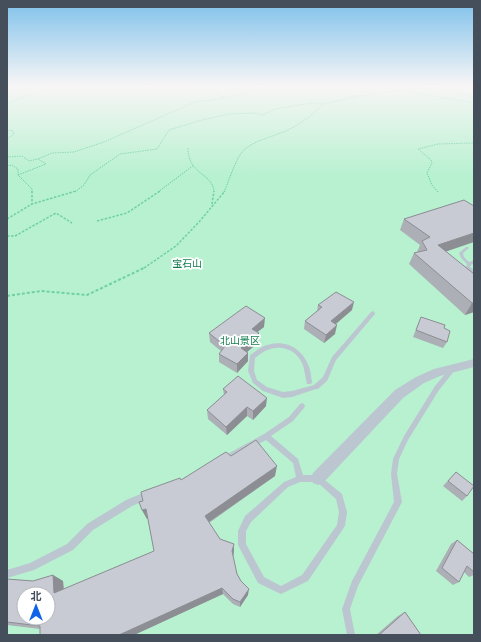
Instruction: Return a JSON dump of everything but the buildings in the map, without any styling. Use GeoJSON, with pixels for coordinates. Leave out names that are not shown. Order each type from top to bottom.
{"type":"FeatureCollection","features":[{"type":"Feature","properties":{"kind":"street"},"geometry":{"type":"LineString","coordinates":[[318,478],[399,394],[420,380],[438,372],[474,364]]}},
{"type":"Feature","properties":{"kind":"lane"},"geometry":{"type":"LineString","coordinates":[[467,248],[461,253],[462,257],[469,264],[468,267],[474,273]]}},
{"type":"Feature","properties":{"kind":"lane"},"geometry":{"type":"LineString","coordinates":[[469,264],[474,261]]}},
{"type":"Feature","properties":{"kind":"lane"},"geometry":{"type":"LineString","coordinates":[[309,382],[309,372],[304,360],[296,350],[287,345],[275,345],[261,349],[252,357],[251,371],[255,381],[265,389],[283,395],[316,387],[325,379],[334,359],[373,313]]}},
{"type":"Feature","properties":{"kind":"lane"},"geometry":{"type":"LineString","coordinates":[[351,635],[346,609],[355,584],[398,502],[394,474],[396,459],[406,438],[437,388],[453,369]]}},
{"type":"Feature","properties":{"kind":"lane"},"geometry":{"type":"LineString","coordinates":[[217,462],[266,436],[291,418],[302,406]]}},
{"type":"Feature","properties":{"kind":"lane"},"geometry":{"type":"LineString","coordinates":[[266,436],[296,461],[300,479]]}},
{"type":"Feature","properties":{"kind":"lane"},"geometry":{"type":"LineString","coordinates":[[318,478],[339,497],[343,512],[341,526],[305,578],[281,590],[260,580],[242,545],[242,531],[248,519],[286,484],[300,479],[318,478]]}},
{"type":"Feature","properties":{"kind":"lane"},"geometry":{"type":"LineString","coordinates":[[7,574],[31,567],[70,547],[90,527],[130,503],[156,492]]}},
{"type":"Feature","properties":{"kind":"path"},"geometry":{"type":"LineString","coordinates":[[7,157],[22,156],[29,161],[52,153],[74,152],[104,142],[163,116]]}},
{"type":"Feature","properties":{"kind":"path"},"geometry":{"type":"LineString","coordinates":[[7,219],[32,204],[75,192],[84,185],[90,175],[120,154],[157,149],[169,130],[198,120],[224,116]]}},
{"type":"Feature","properties":{"kind":"path"},"geometry":{"type":"LineString","coordinates":[[7,296],[41,291],[87,295],[139,271],[176,246],[224,192],[241,153],[252,144],[284,132],[311,116]]}},
{"type":"Feature","properties":{"kind":"path"},"geometry":{"type":"LineString","coordinates":[[7,131],[12,130],[14,134],[7,139]]}},
{"type":"Feature","properties":{"kind":"path"},"geometry":{"type":"LineString","coordinates":[[438,192],[428,178],[427,173],[432,163],[431,160],[418,149],[429,144],[436,143],[474,143]]}},
{"type":"Feature","properties":{"kind":"path"},"geometry":{"type":"LineString","coordinates":[[188,148],[189,156],[198,173],[209,179],[212,183],[214,190],[212,205]]}},
{"type":"Feature","properties":{"kind":"path"},"geometry":{"type":"LineString","coordinates":[[18,175],[46,164],[38,159]]}},
{"type":"Feature","properties":{"kind":"path"},"geometry":{"type":"LineString","coordinates":[[7,166],[12,165],[18,169],[18,175],[32,189],[32,204]]}},
{"type":"Feature","properties":{"kind":"path"},"geometry":{"type":"LineString","coordinates":[[97,221],[127,213],[169,185],[194,165]]}},
{"type":"Feature","properties":{"kind":"path"},"geometry":{"type":"LineString","coordinates":[[7,236],[15,236],[56,213],[72,223]]}},
{"type":"Feature","properties":{"kind":"green space","name":"北山景区"},"geometry":{"type":"Polygon","coordinates":[[[7,116],[474,116],[474,635],[7,635],[7,116]]]}},
{"type":"Feature","properties":{"kind":"park label","name":"宝石山"},"geometry":{"type":"Point","coordinates":[187,263]}}]}
